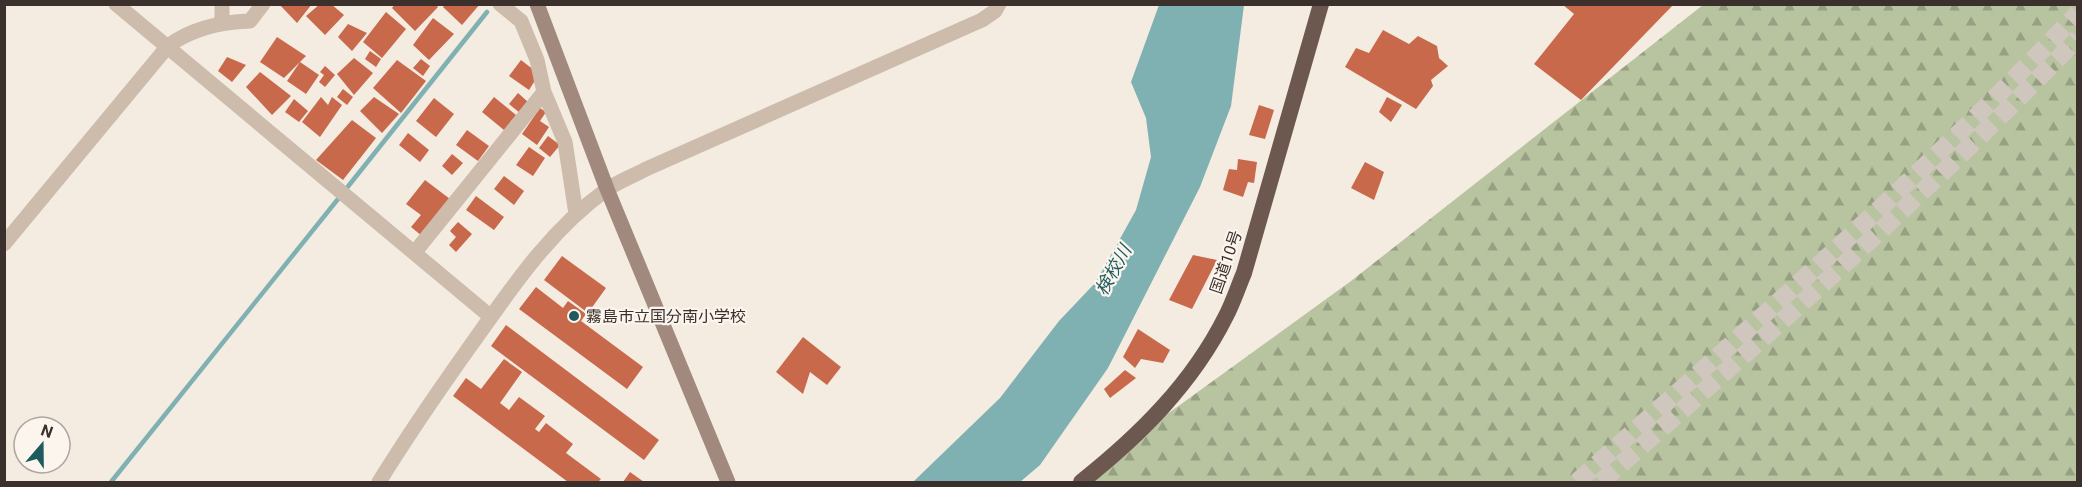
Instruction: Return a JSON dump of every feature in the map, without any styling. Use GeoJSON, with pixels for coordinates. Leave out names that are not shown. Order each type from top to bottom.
{"type":"FeatureCollection","features":[{"type":"Feature","properties":{"kind":"highway","name":"国道10号"},"geometry":{"type":"LineString","coordinates":[[1080,483],[1140,431],[1174,396],[1198,364],[1226,316],[1244,273],[1321,4]]}},
{"type":"Feature","properties":{"kind":"main road"},"geometry":{"type":"LineString","coordinates":[[537,4],[608,189],[728,483]]}},
{"type":"Feature","properties":{"kind":"street"},"geometry":{"type":"LineString","coordinates":[[116,4],[491,317]]}},
{"type":"Feature","properties":{"kind":"street"},"geometry":{"type":"LineString","coordinates":[[222,4],[222,22]]}},
{"type":"Feature","properties":{"kind":"street"},"geometry":{"type":"LineString","coordinates":[[4,244],[168,46],[177,39],[222,22],[250,21],[263,4]]}},
{"type":"Feature","properties":{"kind":"street"},"geometry":{"type":"LineString","coordinates":[[500,4],[521,21],[537,60],[544,92],[565,142],[576,214]]}},
{"type":"Feature","properties":{"kind":"street"},"geometry":{"type":"LineString","coordinates":[[379,483],[409,434],[499,303],[549,241],[576,214],[608,189],[646,169],[982,20],[999,4]]}},
{"type":"Feature","properties":{"kind":"street"},"geometry":{"type":"LineString","coordinates":[[415,252],[544,92]]}},
{"type":"Feature","properties":{"kind":"green space"},"geometry":{"type":"Polygon","coordinates":[[[1703,5],[2077,5],[2077,482],[1079,482],[1126,444],[1351,281],[1703,5]]]}},
{"type":"Feature","properties":{"kind":"water","name":"検校川"},"geometry":{"type":"Polygon","coordinates":[[[1159,5],[1244,5],[1231,106],[1200,187],[1108,368],[1040,465],[1020,482],[913,482],[1000,398],[1059,321],[1096,282],[1136,210],[1151,157],[1146,118],[1131,82],[1159,5]]]}},
{"type":"Feature","properties":{"kind":"building"},"geometry":{"type":"Polygon","coordinates":[[[279,4],[312,4],[297,23],[279,4]]]}},
{"type":"Feature","properties":{"kind":"building"},"geometry":{"type":"Polygon","coordinates":[[[320,4],[331,4],[344,15],[325,35],[306,16],[320,4]]]}},
{"type":"Feature","properties":{"kind":"building"},"geometry":{"type":"Polygon","coordinates":[[[395,4],[435,4],[438,7],[415,31],[392,8],[395,4]]]}},
{"type":"Feature","properties":{"kind":"building"},"geometry":{"type":"Polygon","coordinates":[[[445,4],[480,4],[462,25],[443,7],[445,4]]]}},
{"type":"Feature","properties":{"kind":"building"},"geometry":{"type":"Polygon","coordinates":[[[1562,4],[1674,4],[1581,100],[1534,64],[1574,14],[1562,4]]]}},
{"type":"Feature","properties":{"kind":"building"},"geometry":{"type":"Polygon","coordinates":[[[386,12],[406,29],[382,58],[363,42],[386,12]]]}},
{"type":"Feature","properties":{"kind":"building"},"geometry":{"type":"Polygon","coordinates":[[[433,18],[454,34],[429,60],[413,45],[433,18]]]}},
{"type":"Feature","properties":{"kind":"building"},"geometry":{"type":"Polygon","coordinates":[[[348,24],[367,33],[352,51],[338,37],[348,24]]]}},
{"type":"Feature","properties":{"kind":"building"},"geometry":{"type":"Polygon","coordinates":[[[1383,30],[1409,44],[1418,36],[1437,46],[1439,58],[1448,66],[1431,80],[1433,86],[1416,109],[1345,67],[1356,48],[1369,53],[1383,30]]]}},
{"type":"Feature","properties":{"kind":"building"},"geometry":{"type":"Polygon","coordinates":[[[277,37],[306,56],[284,78],[260,62],[277,37]]]}},
{"type":"Feature","properties":{"kind":"building"},"geometry":{"type":"Polygon","coordinates":[[[370,51],[381,59],[376,67],[365,59],[370,51]]]}},
{"type":"Feature","properties":{"kind":"building"},"geometry":{"type":"Polygon","coordinates":[[[227,57],[246,65],[232,82],[218,71],[227,57]]]}},
{"type":"Feature","properties":{"kind":"building"},"geometry":{"type":"Polygon","coordinates":[[[354,58],[373,73],[354,95],[337,74],[354,58]]]}},
{"type":"Feature","properties":{"kind":"building"},"geometry":{"type":"Polygon","coordinates":[[[421,59],[430,66],[423,76],[413,68],[421,59]]]}},
{"type":"Feature","properties":{"kind":"building"},"geometry":{"type":"Polygon","coordinates":[[[397,60],[426,81],[401,113],[373,88],[397,60]]]}},
{"type":"Feature","properties":{"kind":"building"},"geometry":{"type":"Polygon","coordinates":[[[521,60],[539,74],[529,90],[509,76],[521,60]]]}},
{"type":"Feature","properties":{"kind":"building"},"geometry":{"type":"Polygon","coordinates":[[[300,62],[319,75],[306,94],[287,81],[300,62]]]}},
{"type":"Feature","properties":{"kind":"building"},"geometry":{"type":"Polygon","coordinates":[[[325,66],[335,75],[325,87],[319,82],[324,75],[320,72],[325,66]]]}},
{"type":"Feature","properties":{"kind":"building"},"geometry":{"type":"Polygon","coordinates":[[[260,72],[291,96],[272,115],[246,87],[260,72]]]}},
{"type":"Feature","properties":{"kind":"building"},"geometry":{"type":"Polygon","coordinates":[[[343,89],[353,97],[347,105],[337,97],[343,89]]]}},
{"type":"Feature","properties":{"kind":"building"},"geometry":{"type":"Polygon","coordinates":[[[518,93],[528,102],[520,113],[509,104],[518,93]]]}},
{"type":"Feature","properties":{"kind":"building"},"geometry":{"type":"Polygon","coordinates":[[[321,97],[328,105],[332,97],[342,105],[320,137],[302,122],[321,97]]]}},
{"type":"Feature","properties":{"kind":"building"},"geometry":{"type":"Polygon","coordinates":[[[374,97],[399,114],[382,133],[360,111],[374,97]]]}},
{"type":"Feature","properties":{"kind":"building"},"geometry":{"type":"Polygon","coordinates":[[[494,97],[516,115],[504,130],[482,112],[494,97]]]}},
{"type":"Feature","properties":{"kind":"building"},"geometry":{"type":"Polygon","coordinates":[[[1387,97],[1402,105],[1391,122],[1379,112],[1387,97]]]}},
{"type":"Feature","properties":{"kind":"building"},"geometry":{"type":"Polygon","coordinates":[[[434,98],[454,114],[436,137],[416,121],[434,98]]]}},
{"type":"Feature","properties":{"kind":"building"},"geometry":{"type":"Polygon","coordinates":[[[294,99],[308,111],[299,122],[285,112],[294,99]]]}},
{"type":"Feature","properties":{"kind":"building"},"geometry":{"type":"Polygon","coordinates":[[[1259,105],[1274,110],[1265,139],[1249,135],[1259,105]]]}},
{"type":"Feature","properties":{"kind":"building"},"geometry":{"type":"Polygon","coordinates":[[[540,108],[546,112],[540,121],[549,127],[537,145],[522,134],[540,108]]]}},
{"type":"Feature","properties":{"kind":"building"},"geometry":{"type":"Polygon","coordinates":[[[352,120],[376,138],[343,180],[316,160],[352,120]]]}},
{"type":"Feature","properties":{"kind":"building"},"geometry":{"type":"Polygon","coordinates":[[[467,130],[489,146],[478,161],[456,145],[467,130]]]}},
{"type":"Feature","properties":{"kind":"building"},"geometry":{"type":"Polygon","coordinates":[[[408,133],[429,150],[420,162],[399,145],[408,133]]]}},
{"type":"Feature","properties":{"kind":"building"},"geometry":{"type":"Polygon","coordinates":[[[548,136],[560,145],[550,157],[539,148],[548,136]]]}},
{"type":"Feature","properties":{"kind":"building"},"geometry":{"type":"Polygon","coordinates":[[[529,147],[545,158],[533,176],[516,165],[529,147]]]}},
{"type":"Feature","properties":{"kind":"building"},"geometry":{"type":"Polygon","coordinates":[[[452,154],[463,163],[452,175],[442,166],[452,154]]]}},
{"type":"Feature","properties":{"kind":"building"},"geometry":{"type":"Polygon","coordinates":[[[1238,159],[1257,162],[1254,183],[1248,182],[1243,197],[1223,190],[1229,169],[1237,170],[1238,159]]]}},
{"type":"Feature","properties":{"kind":"building"},"geometry":{"type":"Polygon","coordinates":[[[1365,162],[1384,172],[1374,200],[1351,188],[1365,162]]]}},
{"type":"Feature","properties":{"kind":"building"},"geometry":{"type":"Polygon","coordinates":[[[504,176],[524,191],[514,205],[494,189],[504,176]]]}},
{"type":"Feature","properties":{"kind":"building"},"geometry":{"type":"Polygon","coordinates":[[[425,180],[450,199],[422,236],[411,227],[421,215],[406,204],[425,180]]]}},
{"type":"Feature","properties":{"kind":"building"},"geometry":{"type":"Polygon","coordinates":[[[476,196],[504,217],[494,230],[466,210],[476,196]]]}},
{"type":"Feature","properties":{"kind":"building"},"geometry":{"type":"Polygon","coordinates":[[[458,222],[472,234],[456,252],[449,245],[456,237],[450,231],[458,222]]]}},
{"type":"Feature","properties":{"kind":"building"},"geometry":{"type":"Polygon","coordinates":[[[1193,255],[1217,260],[1192,309],[1169,300],[1193,255]]]}},
{"type":"Feature","properties":{"kind":"building"},"geometry":{"type":"Polygon","coordinates":[[[562,256],[606,288],[588,313],[544,280],[562,256]]]}},
{"type":"Feature","properties":{"kind":"building"},"geometry":{"type":"Polygon","coordinates":[[[536,287],[563,308],[568,301],[586,314],[581,321],[643,367],[627,389],[519,309],[536,287]]]}},
{"type":"Feature","properties":{"kind":"building"},"geometry":{"type":"Polygon","coordinates":[[[506,325],[659,440],[644,460],[491,346],[506,325]]]}},
{"type":"Feature","properties":{"kind":"building"},"geometry":{"type":"Polygon","coordinates":[[[1138,329],[1170,350],[1163,363],[1141,359],[1135,368],[1123,357],[1138,329]]]}},
{"type":"Feature","properties":{"kind":"building"},"geometry":{"type":"Polygon","coordinates":[[[803,337],[841,367],[827,385],[810,372],[803,394],[776,372],[803,337]]]}},
{"type":"Feature","properties":{"kind":"building"},"geometry":{"type":"Polygon","coordinates":[[[504,359],[522,372],[500,403],[509,410],[519,397],[545,416],[535,429],[539,432],[546,423],[573,444],[566,453],[601,479],[598,482],[568,482],[453,396],[466,378],[481,389],[504,359]]]}},
{"type":"Feature","properties":{"kind":"building"},"geometry":{"type":"Polygon","coordinates":[[[1125,370],[1136,378],[1110,398],[1104,389],[1125,370]]]}},
{"type":"Feature","properties":{"kind":"building"},"geometry":{"type":"Polygon","coordinates":[[[630,472],[644,482],[623,482],[630,472]]]}},
{"type":"Feature","properties":{"kind":"waterway"},"geometry":{"type":"LineString","coordinates":[[346,189],[487,12]]}},
{"type":"Feature","properties":{"kind":"waterway"},"geometry":{"type":"LineString","coordinates":[[111,482],[338,199]]}},
{"type":"Feature","properties":{"kind":"tunnel"},"geometry":{"type":"LineString","coordinates":[[1577,482],[1769,311],[1895,194],[2018,75],[2078,13]]}},
{"type":"Feature","properties":{"kind":"tunnel"},"geometry":{"type":"LineString","coordinates":[[1601,482],[1903,210],[2078,38]]}},
{"type":"Feature","properties":{"kind":"place","name":"霧島市立国分南小学校"},"geometry":{"type":"Point","coordinates":[574,316]}}]}
